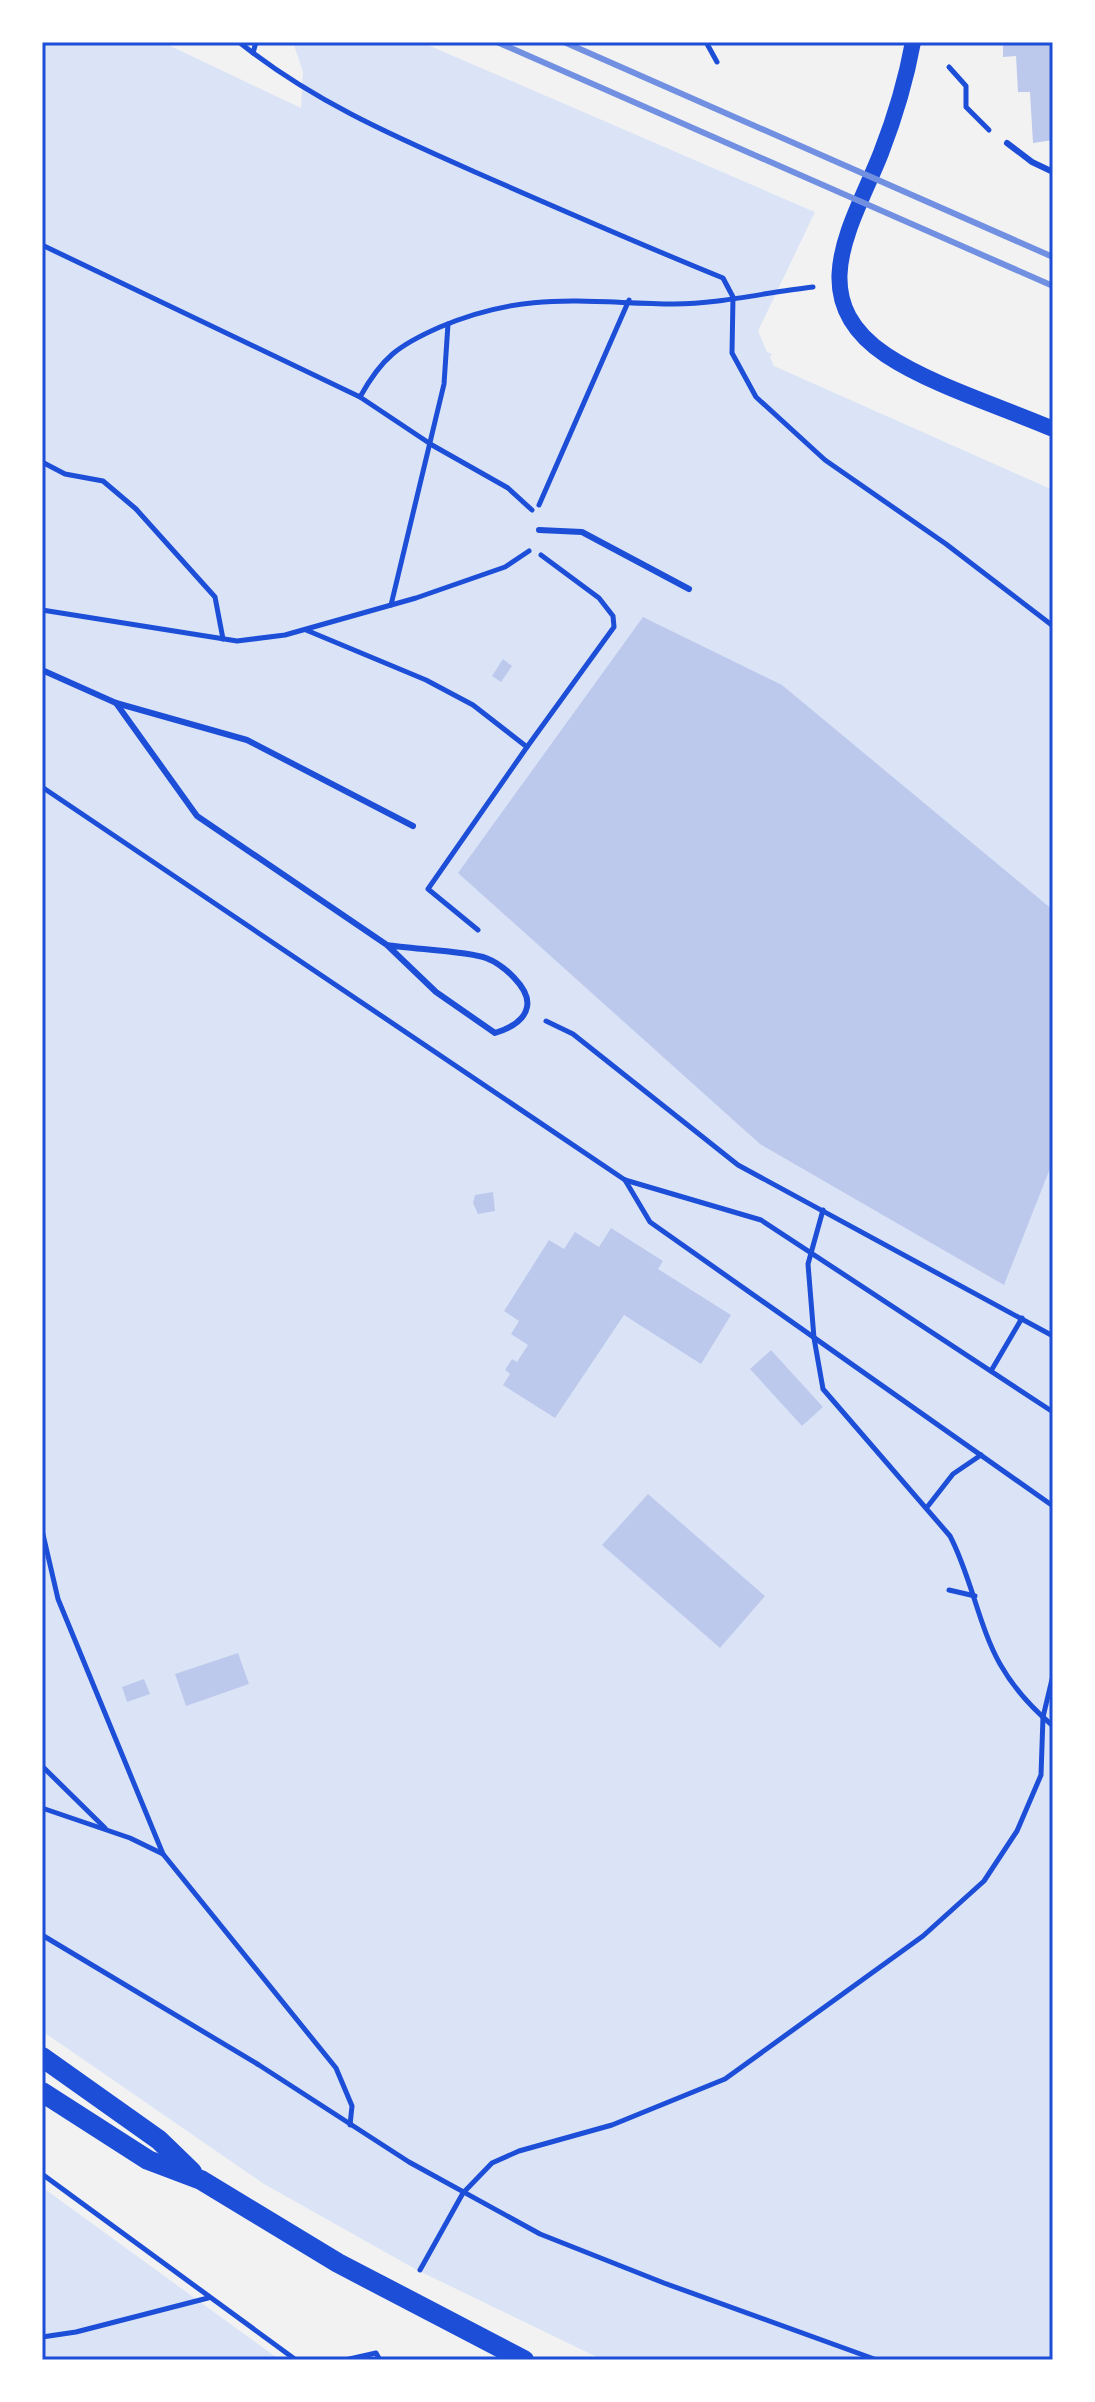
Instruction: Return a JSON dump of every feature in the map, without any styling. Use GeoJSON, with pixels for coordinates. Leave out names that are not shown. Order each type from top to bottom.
{"type":"FeatureCollection","features":[{"type":"Feature","properties":{"kind":"main road"},"geometry":{"type":"LineString","coordinates":[[913,42],[894,117],[845,237],[838,284],[853,321],[885,354],[1053,429]]}},
{"type":"Feature","properties":{"kind":"main road"},"geometry":{"type":"LineString","coordinates":[[42,2057],[159,2140],[201,2180]]}},
{"type":"Feature","properties":{"kind":"main road"},"geometry":{"type":"LineString","coordinates":[[42,2092],[148,2160],[201,2180],[338,2263],[524,2360]]}},
{"type":"Feature","properties":{"kind":"lane"},"geometry":{"type":"LineString","coordinates":[[1007,143],[1032,162],[1053,172]]}},
{"type":"Feature","properties":{"kind":"lane"},"geometry":{"type":"LineString","coordinates":[[539,530],[582,532],[689,589]]}},
{"type":"Feature","properties":{"kind":"lane"},"geometry":{"type":"LineString","coordinates":[[42,670],[116,703],[247,740],[413,826]]}},
{"type":"Feature","properties":{"kind":"lane"},"geometry":{"type":"LineString","coordinates":[[116,703],[197,816],[387,945],[436,992],[495,1033],[512,1028],[527,1011],[528,996],[518,982],[486,958],[387,945]]}},
{"type":"Feature","properties":{"kind":"path"},"geometry":{"type":"LineString","coordinates":[[239,42],[335,108],[621,237],[723,278],[733,297],[732,353],[756,397],[825,460],[946,544],[1053,626]]}},
{"type":"Feature","properties":{"kind":"path"},"geometry":{"type":"LineString","coordinates":[[253,53],[256,42]]}},
{"type":"Feature","properties":{"kind":"path"},"geometry":{"type":"LineString","coordinates":[[706,42],[717,62]]}},
{"type":"Feature","properties":{"kind":"path"},"geometry":{"type":"LineString","coordinates":[[949,67],[966,86],[966,107],[991,131]]}},
{"type":"Feature","properties":{"kind":"path"},"geometry":{"type":"LineString","coordinates":[[42,245],[360,397],[432,445],[508,488],[535,513],[539,530]]}},
{"type":"Feature","properties":{"kind":"path"},"geometry":{"type":"LineString","coordinates":[[360,397],[374,371],[390,355],[448,324],[511,303],[629,300],[673,304],[838,284]]}},
{"type":"Feature","properties":{"kind":"path"},"geometry":{"type":"LineString","coordinates":[[535,513],[629,300]]}},
{"type":"Feature","properties":{"kind":"path"},"geometry":{"type":"LineString","coordinates":[[391,606],[432,445],[444,384],[448,324]]}},
{"type":"Feature","properties":{"kind":"path"},"geometry":{"type":"LineString","coordinates":[[42,462],[65,474],[103,481],[136,509],[215,597],[223,639]]}},
{"type":"Feature","properties":{"kind":"path"},"geometry":{"type":"LineString","coordinates":[[42,617],[44,610],[237,641],[306,630],[391,606],[505,567],[532,548],[599,598],[613,616],[614,627],[578,682],[527,747],[428,889],[478,931],[486,958]]}},
{"type":"Feature","properties":{"kind":"path"},"geometry":{"type":"LineString","coordinates":[[306,630],[426,680],[473,705],[527,747]]}},
{"type":"Feature","properties":{"kind":"path"},"geometry":{"type":"LineString","coordinates":[[42,787],[625,1180],[761,1220],[1053,1412]]}},
{"type":"Feature","properties":{"kind":"path"},"geometry":{"type":"LineString","coordinates":[[527,1011],[573,1034],[738,1165],[1053,1336]]}},
{"type":"Feature","properties":{"kind":"path"},"geometry":{"type":"LineString","coordinates":[[625,1180],[650,1222],[1053,1506]]}},
{"type":"Feature","properties":{"kind":"path"},"geometry":{"type":"LineString","coordinates":[[823,1210],[808,1264],[814,1338],[823,1389],[928,1506],[950,1536],[976,1596],[999,1663],[1053,1726]]}},
{"type":"Feature","properties":{"kind":"path"},"geometry":{"type":"LineString","coordinates":[[991,1371],[1022,1318]]}},
{"type":"Feature","properties":{"kind":"path"},"geometry":{"type":"LineString","coordinates":[[928,1506],[953,1474],[981,1455]]}},
{"type":"Feature","properties":{"kind":"path"},"geometry":{"type":"LineString","coordinates":[[42,1530],[58,1599],[163,1854],[336,2068],[352,2106],[350,2125]]}},
{"type":"Feature","properties":{"kind":"path"},"geometry":{"type":"LineString","coordinates":[[949,1590],[976,1596]]}},
{"type":"Feature","properties":{"kind":"path"},"geometry":{"type":"LineString","coordinates":[[420,2270],[463,2193],[492,2163],[519,2151],[612,2125],[725,2079],[923,1936],[984,1881],[1017,1831],[1041,1775],[1043,1717],[1053,1675]]}},
{"type":"Feature","properties":{"kind":"path"},"geometry":{"type":"LineString","coordinates":[[42,1766],[109,1831]]}},
{"type":"Feature","properties":{"kind":"path"},"geometry":{"type":"LineString","coordinates":[[42,1808],[163,1854]]}},
{"type":"Feature","properties":{"kind":"path"},"geometry":{"type":"LineString","coordinates":[[42,1935],[259,2065],[350,2125],[463,2193],[540,2234],[877,2360]]}},
{"type":"Feature","properties":{"kind":"path"},"geometry":{"type":"LineString","coordinates":[[42,2174],[296,2360]]}},
{"type":"Feature","properties":{"kind":"path"},"geometry":{"type":"LineString","coordinates":[[42,2337],[76,2332],[209,2298]]}},
{"type":"Feature","properties":{"kind":"path"},"geometry":{"type":"LineString","coordinates":[[345,2360],[376,2353],[380,2360]]}},
{"type":"Feature","properties":{"kind":"shaded area"},"geometry":{"type":"Polygon","coordinates":[[[42,42],[162,42],[301,108],[303,72],[293,42],[421,42],[815,212],[758,331],[767,352],[772,354],[770,357],[774,366],[1053,490],[1053,2360],[603,2360],[417,2270],[264,2184],[42,2031],[42,42]]]}},
{"type":"Feature","properties":{"kind":"shaded area"},"geometry":{"type":"Polygon","coordinates":[[[42,2187],[280,2360],[42,2360],[42,2187]]]}},
{"type":"Feature","properties":{"kind":"building"},"geometry":{"type":"Polygon","coordinates":[[[1003,42],[1053,42],[1053,140],[1033,143],[1030,92],[1018,92],[1016,56],[1003,57],[1003,42]]]}},
{"type":"Feature","properties":{"kind":"building"},"geometry":{"type":"Polygon","coordinates":[[[643,617],[782,685],[1053,910],[1053,1161],[1004,1285],[760,1144],[458,873],[643,617]]]}},
{"type":"Feature","properties":{"kind":"building"},"geometry":{"type":"Polygon","coordinates":[[[503,659],[512,666],[501,682],[492,676],[503,659]]]}},
{"type":"Feature","properties":{"kind":"building"},"geometry":{"type":"Polygon","coordinates":[[[493,1192],[495,1211],[478,1214],[473,1203],[475,1195],[493,1192]]]}},
{"type":"Feature","properties":{"kind":"building"},"geometry":{"type":"Polygon","coordinates":[[[611,1228],[663,1261],[658,1269],[731,1315],[701,1364],[624,1315],[555,1418],[503,1385],[510,1374],[505,1370],[512,1359],[517,1362],[528,1345],[511,1334],[519,1321],[504,1311],[549,1240],[564,1249],[575,1232],[599,1247],[611,1228]]]}},
{"type":"Feature","properties":{"kind":"building"},"geometry":{"type":"Polygon","coordinates":[[[771,1350],[823,1407],[802,1426],[750,1369],[771,1350]]]}},
{"type":"Feature","properties":{"kind":"building"},"geometry":{"type":"Polygon","coordinates":[[[648,1494],[765,1596],[720,1648],[602,1545],[648,1494]]]}},
{"type":"Feature","properties":{"kind":"building"},"geometry":{"type":"Polygon","coordinates":[[[238,1653],[249,1684],[186,1706],[175,1674],[238,1653]]]}},
{"type":"Feature","properties":{"kind":"building"},"geometry":{"type":"Polygon","coordinates":[[[144,1679],[150,1694],[127,1702],[122,1687],[144,1679]]]}},
{"type":"Feature","properties":{"kind":"railway"},"geometry":{"type":"LineString","coordinates":[[497,42],[1053,286]]}},
{"type":"Feature","properties":{"kind":"railway"},"geometry":{"type":"LineString","coordinates":[[564,42],[1053,257]]}}]}
